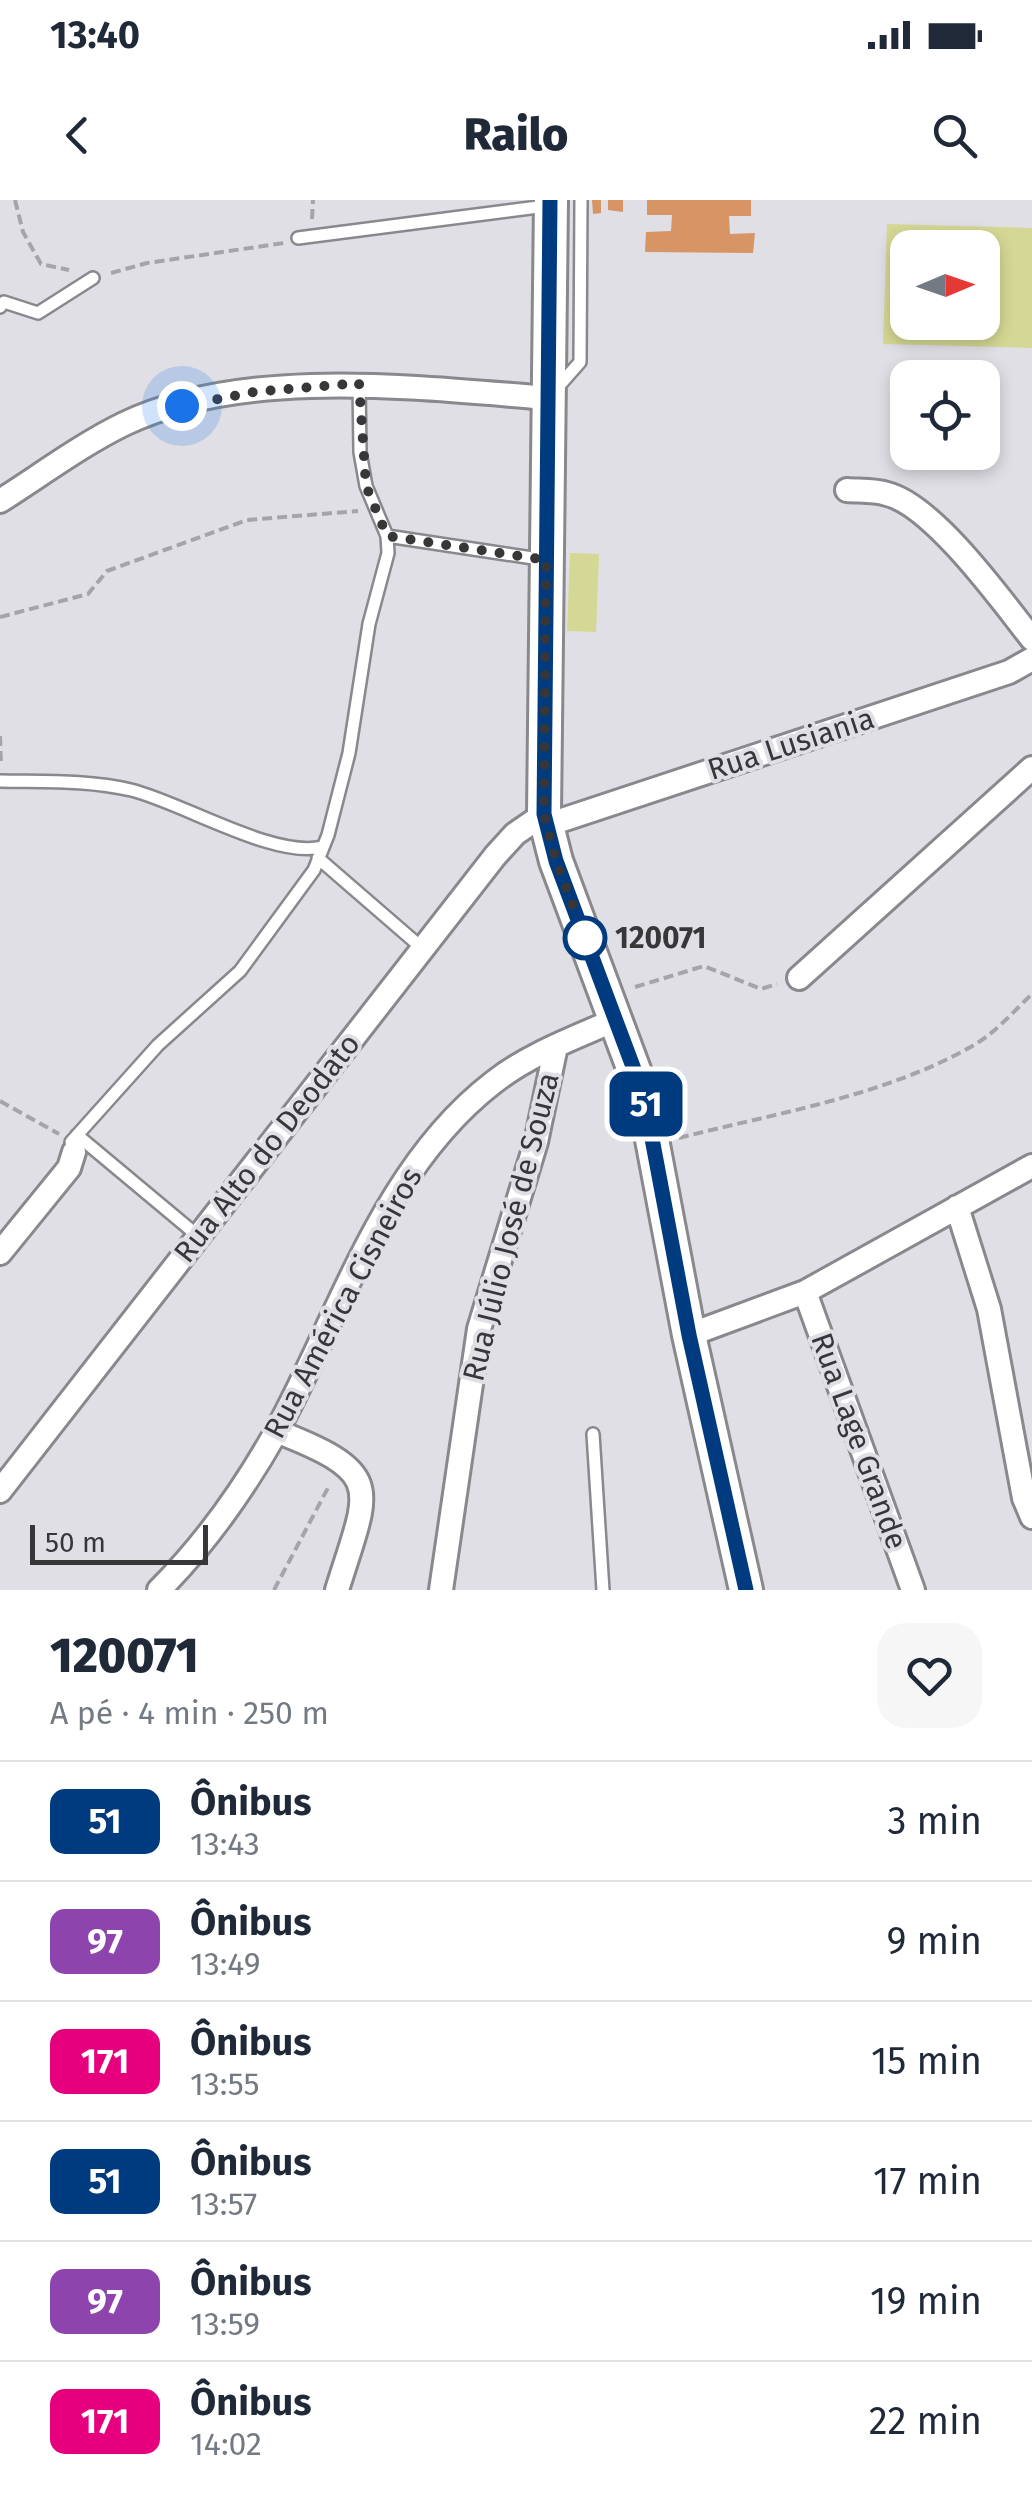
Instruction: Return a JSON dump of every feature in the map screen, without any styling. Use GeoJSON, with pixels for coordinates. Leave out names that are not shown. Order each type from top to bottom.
{"type":"FeatureCollection","features":[{"type":"Feature","properties":{"kind":"street"},"geometry":{"type":"LineString","coordinates":[[561,202],[548,398],[546,819],[556,861],[644,1096],[689,1335],[746,1590]]}},
{"type":"Feature","properties":{"kind":"street"},"geometry":{"type":"LineString","coordinates":[[0,500],[101,437],[160,411],[254,392],[359,383],[548,398]]}},
{"type":"Feature","properties":{"kind":"street"},"geometry":{"type":"LineString","coordinates":[[848,490],[888,494],[908,503],[976,568],[1032,639]]}},
{"type":"Feature","properties":{"kind":"street","name":"Rua Lusiania"},"geometry":{"type":"LineString","coordinates":[[546,819],[1010,672],[1032,659]]}},
{"type":"Feature","properties":{"kind":"street"},"geometry":{"type":"LineString","coordinates":[[799,978],[1032,768]]}},
{"type":"Feature","properties":{"kind":"street","name":"Rua Alto do Deodato"},"geometry":{"type":"LineString","coordinates":[[0,1492],[504,845],[546,819]]}},
{"type":"Feature","properties":{"kind":"street","name":"Rua Júlio José de Souza"},"geometry":{"type":"LineString","coordinates":[[441,1590],[479,1329],[536,1142],[556,1046],[611,1008]]}},
{"type":"Feature","properties":{"kind":"street","name":"Rua América Cisneiros"},"geometry":{"type":"LineString","coordinates":[[159,1590],[216,1524],[276,1431],[374,1235],[420,1156],[491,1084],[519,1064],[556,1046]]}},
{"type":"Feature","properties":{"kind":"street"},"geometry":{"type":"LineString","coordinates":[[0,1253],[69,1168],[74,1143]]}},
{"type":"Feature","properties":{"kind":"street"},"geometry":{"type":"LineString","coordinates":[[689,1335],[805,1292],[1032,1166]]}},
{"type":"Feature","properties":{"kind":"street"},"geometry":{"type":"LineString","coordinates":[[957,1207],[989,1309],[1024,1498],[1032,1517]]}},
{"type":"Feature","properties":{"kind":"street","name":"Rua Lage Grande"},"geometry":{"type":"LineString","coordinates":[[805,1292],[912,1590]]}},
{"type":"Feature","properties":{"kind":"street"},"geometry":{"type":"LineString","coordinates":[[276,1431],[342,1460],[361,1478],[364,1500],[338,1590]]}},
{"type":"Feature","properties":{"kind":"lane"},"geometry":{"type":"LineString","coordinates":[[298,238],[561,202]]}},
{"type":"Feature","properties":{"kind":"lane"},"geometry":{"type":"LineString","coordinates":[[0,307],[4,302],[38,313],[93,278]]}},
{"type":"Feature","properties":{"kind":"lane"},"geometry":{"type":"LineString","coordinates":[[198,1236],[74,1143],[158,1045],[240,971],[314,870],[349,753],[387,536],[366,486],[360,452],[359,383]]}},
{"type":"Feature","properties":{"kind":"lane"},"geometry":{"type":"LineString","coordinates":[[387,536],[546,560]]}},
{"type":"Feature","properties":{"kind":"lane"},"geometry":{"type":"LineString","coordinates":[[0,781],[79,782],[130,790],[165,800],[229,829],[320,853],[422,948]]}},
{"type":"Feature","properties":{"kind":"lane"},"geometry":{"type":"LineString","coordinates":[[593,1434],[603,1590]]}},
{"type":"Feature","properties":{"kind":"path"},"geometry":{"type":"LineString","coordinates":[[15,200],[23,232],[41,264],[93,278],[147,263],[280,244]]}},
{"type":"Feature","properties":{"kind":"path"},"geometry":{"type":"LineString","coordinates":[[0,617],[88,594],[107,571],[247,520],[377,510]]}},
{"type":"Feature","properties":{"kind":"path"},"geometry":{"type":"LineString","coordinates":[[0,736],[0,781]]}},
{"type":"Feature","properties":{"kind":"path"},"geometry":{"type":"LineString","coordinates":[[611,1008],[704,966],[761,989],[799,978]]}},
{"type":"Feature","properties":{"kind":"path"},"geometry":{"type":"LineString","coordinates":[[655,1145],[875,1086],[930,1067],[978,1044],[1032,994]]}},
{"type":"Feature","properties":{"kind":"path"},"geometry":{"type":"LineString","coordinates":[[0,1101],[74,1143]]}},
{"type":"Feature","properties":{"kind":"path"},"geometry":{"type":"LineString","coordinates":[[274,1590],[342,1460]]}},
{"type":"Feature","properties":{"kind":"green space"},"geometry":{"type":"Polygon","coordinates":[[[887,224],[1032,228],[1032,348],[883,344],[887,224]]]}},
{"type":"Feature","properties":{"kind":"green space"},"geometry":{"type":"Polygon","coordinates":[[[570,553],[599,554],[596,632],[567,631],[570,553]]]}},
{"type":"Feature","properties":{"kind":"building"},"geometry":{"type":"Polygon","coordinates":[[[592,200],[601,200],[601,213],[593,214],[592,200]]]}},
{"type":"Feature","properties":{"kind":"building"},"geometry":{"type":"Polygon","coordinates":[[[608,200],[623,200],[623,212],[608,210],[608,200]]]}},
{"type":"Feature","properties":{"kind":"building"},"geometry":{"type":"Polygon","coordinates":[[[647,200],[751,200],[751,216],[729,216],[730,234],[755,233],[753,253],[645,252],[646,232],[671,231],[672,215],[647,215],[647,200]]]}},
{"type":"Feature","properties":{"kind":"bus line","name":"51"},"geometry":{"type":"LineString","coordinates":[[550,200],[544,814],[556,861],[644,1096],[689,1335],[746,1590]]}},
{"type":"Feature","properties":{"kind":"place","name":"120071"},"geometry":{"type":"Point","coordinates":[585,938]}},
{"type":"Feature","properties":{"kind":"route"},"geometry":{"type":"LineString","coordinates":[[182,406],[254,392],[359,383],[360,452],[366,486],[387,536],[546,560],[544,814],[556,861],[585,938]]}}]}
